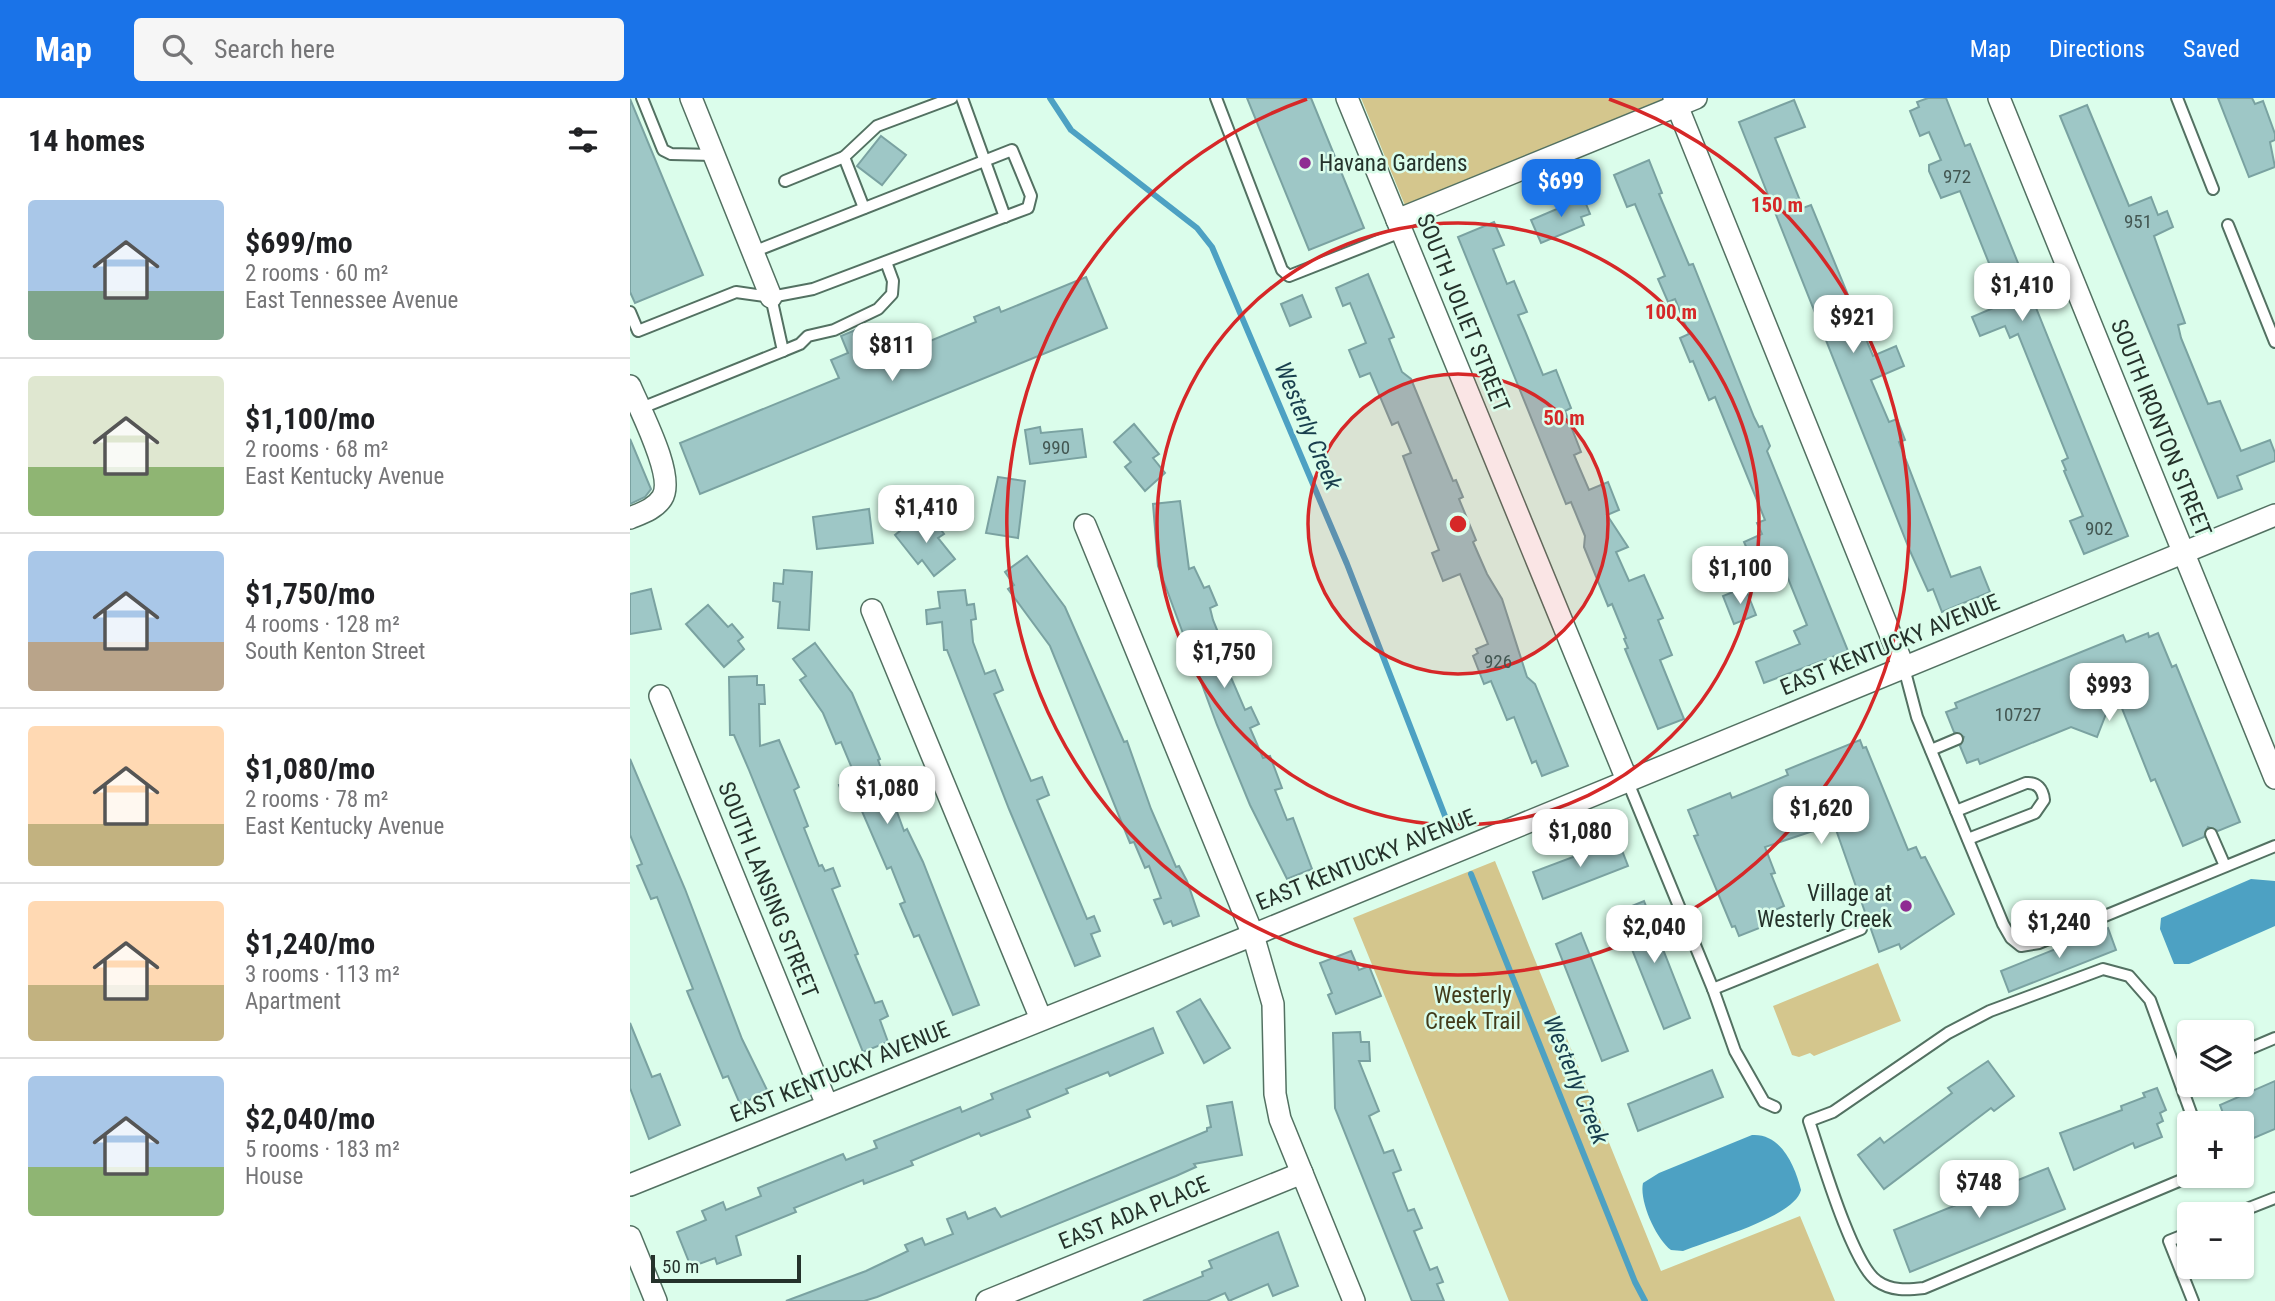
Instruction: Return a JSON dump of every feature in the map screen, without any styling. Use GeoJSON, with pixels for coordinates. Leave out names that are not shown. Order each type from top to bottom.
{"type":"FeatureCollection","features":[{"type":"Feature","properties":{"kind":"street"},"geometry":{"type":"LineString","coordinates":[[691,98],[771,297]]}},
{"type":"Feature","properties":{"kind":"street","name":"SOUTH JOLIET STREET"},"geometry":{"type":"LineString","coordinates":[[1346,98],[1627,780]]}},
{"type":"Feature","properties":{"kind":"street","name":"SOUTH IRONTON STREET"},"geometry":{"type":"LineString","coordinates":[[1999,98],[2275,778]]}},
{"type":"Feature","properties":{"kind":"street"},"geometry":{"type":"LineString","coordinates":[[1399,226],[1682,101],[1904,668]]}},
{"type":"Feature","properties":{"kind":"street"},"geometry":{"type":"LineString","coordinates":[[630,386],[667,476],[666,489],[653,508],[630,518]]}},
{"type":"Feature","properties":{"kind":"street","name":"EAST KENTUCKY AVENUE"},"geometry":{"type":"LineString","coordinates":[[630,1185],[1253,935],[2275,515]]}},
{"type":"Feature","properties":{"kind":"street"},"geometry":{"type":"LineString","coordinates":[[1085,525],[1253,935],[1273,1004],[1278,1107],[1301,1173],[1354,1301]]}},
{"type":"Feature","properties":{"kind":"street"},"geometry":{"type":"LineString","coordinates":[[872,610],[1041,1019]]}},
{"type":"Feature","properties":{"kind":"street","name":"SOUTH LANSING STREET"},"geometry":{"type":"LineString","coordinates":[[660,696],[827,1105]]}},
{"type":"Feature","properties":{"kind":"street","name":"EAST ADA PLACE"},"geometry":{"type":"LineString","coordinates":[[987,1301],[1301,1173]]}},
{"type":"Feature","properties":{"kind":"street"},"geometry":{"type":"LineString","coordinates":[[630,1237],[656,1301]]}},
{"type":"Feature","properties":{"kind":"lane"},"geometry":{"type":"LineString","coordinates":[[642,98],[663,150],[671,154],[714,155]]}},
{"type":"Feature","properties":{"kind":"lane"},"geometry":{"type":"LineString","coordinates":[[785,181],[844,157],[877,126],[952,98]]}},
{"type":"Feature","properties":{"kind":"lane"},"geometry":{"type":"LineString","coordinates":[[962,98],[1005,217]]}},
{"type":"Feature","properties":{"kind":"lane"},"geometry":{"type":"LineString","coordinates":[[1216,98],[1282,271],[1289,276],[1399,226]]}},
{"type":"Feature","properties":{"kind":"lane"},"geometry":{"type":"LineString","coordinates":[[2176,98],[2213,189]]}},
{"type":"Feature","properties":{"kind":"lane"},"geometry":{"type":"LineString","coordinates":[[630,312],[638,331],[736,292],[771,297],[813,289],[1028,208],[1031,196],[1012,150],[753,252]]}},
{"type":"Feature","properties":{"kind":"lane"},"geometry":{"type":"LineString","coordinates":[[844,157],[864,208]]}},
{"type":"Feature","properties":{"kind":"lane"},"geometry":{"type":"LineString","coordinates":[[2228,225],[2275,342]]}},
{"type":"Feature","properties":{"kind":"lane"},"geometry":{"type":"LineString","coordinates":[[639,409],[800,344],[808,336],[834,330],[878,309],[892,294],[893,281],[886,262]]}},
{"type":"Feature","properties":{"kind":"lane"},"geometry":{"type":"LineString","coordinates":[[771,297],[783,351]]}},
{"type":"Feature","properties":{"kind":"lane"},"geometry":{"type":"LineString","coordinates":[[1904,668],[1914,706],[1956,811],[2007,931],[2021,946],[2039,943],[2275,846]]}},
{"type":"Feature","properties":{"kind":"lane"},"geometry":{"type":"LineString","coordinates":[[1931,750],[1957,739]]}},
{"type":"Feature","properties":{"kind":"lane"},"geometry":{"type":"LineString","coordinates":[[1627,780],[1713,989],[1735,1051],[1764,1102],[1775,1107]]}},
{"type":"Feature","properties":{"kind":"lane"},"geometry":{"type":"LineString","coordinates":[[1956,811],[2025,783],[2034,784],[2042,790],[2044,800],[2037,811],[1968,839]]}},
{"type":"Feature","properties":{"kind":"lane"},"geometry":{"type":"LineString","coordinates":[[2211,834],[2225,866]]}},
{"type":"Feature","properties":{"kind":"lane"},"geometry":{"type":"LineString","coordinates":[[1713,989],[1861,929]]}},
{"type":"Feature","properties":{"kind":"lane"},"geometry":{"type":"LineString","coordinates":[[2177,1060],[2150,1000],[2129,976],[2103,968],[1990,1011],[1948,1032],[1833,1112],[1809,1121],[1854,1246],[1875,1280],[1899,1291],[1924,1288],[2177,1182]]}},
{"type":"Feature","properties":{"kind":"lane"},"geometry":{"type":"LineString","coordinates":[[2254,1047],[2275,1038]]}},
{"type":"Feature","properties":{"kind":"lane"},"geometry":{"type":"LineString","coordinates":[[2254,1206],[2275,1198]]}},
{"type":"Feature","properties":{"kind":"lane"},"geometry":{"type":"LineString","coordinates":[[2177,1238],[2169,1241],[2177,1261]]}},
{"type":"Feature","properties":{"kind":"lane"},"geometry":{"type":"LineString","coordinates":[[2184,1279],[2193,1301]]}},
{"type":"Feature","properties":{"kind":"green space"},"geometry":{"type":"Polygon","coordinates":[[[1361,98],[1663,98],[1664,101],[1406,208],[1361,98]]]}},
{"type":"Feature","properties":{"kind":"green space","name":"Westerly Creek Trail"},"geometry":{"type":"Polygon","coordinates":[[[1495,861],[1661,1271],[1800,1216],[1835,1301],[1509,1301],[1353,918],[1495,861]]]}},
{"type":"Feature","properties":{"kind":"green space"},"geometry":{"type":"Polygon","coordinates":[[[1878,963],[1901,1021],[1814,1056],[1810,1053],[1799,1057],[1792,1055],[1773,1006],[1878,963]]]}},
{"type":"Feature","properties":{"kind":"water"},"geometry":{"type":"Polygon","coordinates":[[[2251,879],[2275,881],[2275,926],[2189,964],[2174,964],[2160,929],[2161,918],[2251,879]]]}},
{"type":"Feature","properties":{"kind":"water"},"geometry":{"type":"Polygon","coordinates":[[[1752,1135],[1771,1139],[1791,1162],[1801,1190],[1795,1200],[1784,1209],[1750,1226],[1683,1251],[1671,1250],[1665,1245],[1650,1219],[1642,1191],[1643,1183],[1659,1173],[1752,1135]]]}},
{"type":"Feature","properties":{"kind":"building","name":"Havana Gardens"},"geometry":{"type":"Polygon","coordinates":[[[1247,98],[1311,98],[1364,228],[1309,250],[1247,98]]]}},
{"type":"Feature","properties":{"kind":"building"},"geometry":{"type":"Polygon","coordinates":[[[1928,98],[1946,98],[1965,146],[1970,144],[2128,536],[2084,554],[2070,521],[2083,516],[2064,471],[2066,470],[2062,461],[2068,458],[2018,334],[2010,338],[2005,326],[1980,336],[1972,317],[2005,303],[1960,191],[1941,198],[1929,171],[1929,165],[1941,160],[1929,132],[1920,136],[1910,111],[1919,107],[1917,102],[1928,98]]]}},
{"type":"Feature","properties":{"kind":"building"},"geometry":{"type":"Polygon","coordinates":[[[2218,98],[2252,98],[2255,104],[2263,101],[2275,134],[2275,140],[2270,142],[2275,167],[2249,177],[2218,98]]]}},
{"type":"Feature","properties":{"kind":"building"},"geometry":{"type":"Polygon","coordinates":[[[630,99],[703,275],[635,303],[630,292],[630,99]]]}},
{"type":"Feature","properties":{"kind":"building"},"geometry":{"type":"Polygon","coordinates":[[[1794,100],[1805,127],[1775,138],[1803,208],[1811,205],[1873,356],[1896,346],[1904,366],[1871,380],[1889,422],[1897,419],[1905,440],[1899,442],[1951,577],[1980,567],[1990,592],[1942,612],[1933,589],[1928,591],[1910,551],[1739,122],[1794,100]]]}},
{"type":"Feature","properties":{"kind":"building"},"geometry":{"type":"Polygon","coordinates":[[[2087,105],[2129,206],[2151,197],[2158,215],[2167,211],[2173,227],[2154,236],[2185,323],[2178,325],[2181,338],[2208,404],[2220,401],[2241,451],[2270,440],[2275,453],[2275,461],[2237,476],[2242,489],[2218,498],[2060,116],[2087,105]]]}},
{"type":"Feature","properties":{"kind":"building"},"geometry":{"type":"Polygon","coordinates":[[[881,136],[906,155],[882,185],[857,166],[881,136]]]}},
{"type":"Feature","properties":{"kind":"building"},"geometry":{"type":"Polygon","coordinates":[[[1649,160],[1662,193],[1659,194],[1689,265],[1693,264],[1754,417],[1759,427],[1762,426],[1770,446],[1767,451],[1848,651],[1764,683],[1756,662],[1800,644],[1794,631],[1807,625],[1783,566],[1759,576],[1744,542],[1762,534],[1757,523],[1765,520],[1715,397],[1709,400],[1680,338],[1689,334],[1675,299],[1668,302],[1658,279],[1665,276],[1635,204],[1627,207],[1614,175],[1649,160]]]}},
{"type":"Feature","properties":{"kind":"building"},"geometry":{"type":"Polygon","coordinates":[[[1582,194],[1590,214],[1581,217],[1584,225],[1541,243],[1531,220],[1564,206],[1562,202],[1582,194]]]}},
{"type":"Feature","properties":{"kind":"building"},"geometry":{"type":"Polygon","coordinates":[[[1494,222],[1504,245],[1493,249],[1507,284],[1514,281],[1527,312],[1518,315],[1543,375],[1556,370],[1571,408],[1565,411],[1581,452],[1574,455],[1589,490],[1608,482],[1619,510],[1607,515],[1628,547],[1616,552],[1629,581],[1644,575],[1663,618],[1658,620],[1672,655],[1660,660],[1684,719],[1658,729],[1625,649],[1628,648],[1624,639],[1626,638],[1612,604],[1608,606],[1584,547],[1585,536],[1571,502],[1566,504],[1458,237],[1494,222]]]}},
{"type":"Feature","properties":{"kind":"building"},"geometry":{"type":"Polygon","coordinates":[[[1368,274],[1394,337],[1389,339],[1402,372],[1411,379],[1453,481],[1456,480],[1463,497],[1459,499],[1476,540],[1473,542],[1502,599],[1527,677],[1535,684],[1568,766],[1542,776],[1536,761],[1532,763],[1514,717],[1507,720],[1491,681],[1484,684],[1473,656],[1478,653],[1476,649],[1488,644],[1460,574],[1443,581],[1432,553],[1439,550],[1403,456],[1411,453],[1398,422],[1392,425],[1370,373],[1360,377],[1349,350],[1366,343],[1350,303],[1343,306],[1336,288],[1368,274]]]}},
{"type":"Feature","properties":{"kind":"building"},"geometry":{"type":"Polygon","coordinates":[[[1086,277],[1107,328],[700,494],[680,443],[839,378],[831,360],[848,353],[841,336],[860,328],[867,345],[898,332],[906,351],[976,322],[974,317],[999,307],[1001,312],[1086,277]]]}},
{"type":"Feature","properties":{"kind":"building"},"geometry":{"type":"Polygon","coordinates":[[[1302,295],[1311,317],[1290,326],[1281,304],[1302,295]]]}},
{"type":"Feature","properties":{"kind":"building"},"geometry":{"type":"Polygon","coordinates":[[[1134,424],[1159,454],[1153,458],[1165,473],[1145,491],[1125,467],[1131,462],[1114,442],[1134,424]]]}},
{"type":"Feature","properties":{"kind":"building"},"geometry":{"type":"Polygon","coordinates":[[[1040,427],[1041,433],[1082,429],[1086,457],[1030,464],[1025,430],[1040,427]]]}},
{"type":"Feature","properties":{"kind":"building"},"geometry":{"type":"Polygon","coordinates":[[[630,439],[651,489],[645,497],[630,504],[630,439]]]}},
{"type":"Feature","properties":{"kind":"building"},"geometry":{"type":"Polygon","coordinates":[[[998,477],[1025,481],[1018,538],[986,533],[998,477]]]}},
{"type":"Feature","properties":{"kind":"building"},"geometry":{"type":"Polygon","coordinates":[[[1180,501],[1189,569],[1194,567],[1204,588],[1209,586],[1217,605],[1210,608],[1228,657],[1223,659],[1245,710],[1251,707],[1259,724],[1250,728],[1263,758],[1270,756],[1282,788],[1275,790],[1287,820],[1293,818],[1312,869],[1287,879],[1250,805],[1217,725],[1158,566],[1153,504],[1180,501]]]}},
{"type":"Feature","properties":{"kind":"building"},"geometry":{"type":"Polygon","coordinates":[[[869,509],[873,543],[817,549],[813,517],[869,509]]]}},
{"type":"Feature","properties":{"kind":"building"},"geometry":{"type":"Polygon","coordinates":[[[920,515],[928,525],[934,520],[944,534],[938,538],[955,559],[934,576],[922,560],[918,564],[895,535],[920,515]]]}},
{"type":"Feature","properties":{"kind":"building"},"geometry":{"type":"Polygon","coordinates":[[[1027,556],[1065,607],[1124,742],[1127,741],[1151,809],[1176,867],[1179,866],[1187,881],[1199,916],[1173,926],[1171,921],[1164,924],[1154,900],[1161,898],[1149,866],[1145,868],[1134,842],[1130,843],[1050,646],[1008,589],[1014,585],[1005,572],[1027,556]]]}},
{"type":"Feature","properties":{"kind":"building"},"geometry":{"type":"Polygon","coordinates":[[[784,570],[812,572],[809,630],[778,628],[780,602],[773,601],[774,583],[783,584],[784,570]]]}},
{"type":"Feature","properties":{"kind":"building"},"geometry":{"type":"Polygon","coordinates":[[[1745,587],[1756,615],[1734,624],[1723,596],[1745,587]]]}},
{"type":"Feature","properties":{"kind":"building"},"geometry":{"type":"Polygon","coordinates":[[[651,589],[661,629],[630,634],[630,594],[651,589]]]}},
{"type":"Feature","properties":{"kind":"building"},"geometry":{"type":"Polygon","coordinates":[[[965,590],[967,605],[974,604],[976,619],[971,620],[973,642],[985,674],[995,670],[1003,690],[994,694],[1031,781],[1042,777],[1049,795],[1037,800],[1087,919],[1094,916],[1100,931],[1091,934],[1100,956],[1075,966],[1009,809],[947,650],[944,650],[942,622],[927,624],[926,610],[940,608],[938,592],[965,590]]]}},
{"type":"Feature","properties":{"kind":"building"},"geometry":{"type":"Polygon","coordinates":[[[708,605],[728,627],[732,624],[743,637],[738,641],[744,649],[724,667],[686,624],[708,605]]]}},
{"type":"Feature","properties":{"kind":"building"},"geometry":{"type":"Polygon","coordinates":[[[2148,633],[2149,637],[2158,633],[2172,667],[2176,665],[2240,822],[2218,831],[2208,827],[2204,837],[2183,846],[2155,779],[2151,781],[2115,691],[2097,737],[2071,727],[1980,764],[1978,759],[1967,763],[1960,746],[1964,737],[1954,732],[1946,712],[1957,708],[1955,703],[2123,635],[2126,642],[2148,633]]]}},
{"type":"Feature","properties":{"kind":"building"},"geometry":{"type":"Polygon","coordinates":[[[815,643],[852,693],[880,759],[878,760],[904,831],[907,829],[923,862],[979,1005],[953,1015],[919,935],[914,937],[900,904],[905,902],[891,867],[887,869],[858,802],[847,806],[839,785],[856,778],[841,742],[836,744],[823,713],[800,680],[806,676],[793,659],[815,643]]]}},
{"type":"Feature","properties":{"kind":"building"},"geometry":{"type":"Polygon","coordinates":[[[757,676],[757,685],[764,685],[765,704],[759,704],[760,746],[779,740],[799,787],[794,790],[808,826],[804,828],[819,866],[822,865],[825,871],[833,868],[840,886],[832,889],[858,954],[855,955],[875,1003],[882,1001],[888,1016],[880,1020],[888,1042],[863,1052],[749,770],[734,735],[730,735],[729,677],[757,676]]]}},
{"type":"Feature","properties":{"kind":"building"},"geometry":{"type":"Polygon","coordinates":[[[1860,740],[1863,748],[1866,747],[1908,850],[1916,847],[1921,858],[1925,857],[1954,914],[1901,949],[1899,944],[1879,952],[1834,824],[1765,847],[1775,873],[1771,874],[1784,906],[1763,915],[1767,925],[1739,936],[1735,926],[1732,927],[1694,836],[1698,835],[1688,810],[1730,793],[1732,798],[1788,775],[1786,770],[1860,740]]]}},
{"type":"Feature","properties":{"kind":"building"},"geometry":{"type":"Polygon","coordinates":[[[630,759],[685,889],[742,1039],[768,1092],[740,1104],[728,1076],[723,1078],[689,996],[687,991],[693,989],[657,897],[651,899],[637,866],[642,864],[630,835],[630,759]]]}},
{"type":"Feature","properties":{"kind":"building"},"geometry":{"type":"Polygon","coordinates":[[[1618,840],[1628,866],[1543,899],[1533,872],[1618,840]]]}},
{"type":"Feature","properties":{"kind":"building"},"geometry":{"type":"Polygon","coordinates":[[[1644,901],[1690,1018],[1664,1029],[1617,912],[1644,901]]]}},
{"type":"Feature","properties":{"kind":"building"},"geometry":{"type":"Polygon","coordinates":[[[2108,928],[2116,950],[2009,992],[2001,971],[2108,928]]]}},
{"type":"Feature","properties":{"kind":"building"},"geometry":{"type":"Polygon","coordinates":[[[1581,933],[1628,1051],[1602,1061],[1556,944],[1581,933]]]}},
{"type":"Feature","properties":{"kind":"building"},"geometry":{"type":"Polygon","coordinates":[[[1351,951],[1359,970],[1369,966],[1381,996],[1336,1014],[1328,995],[1332,993],[1320,963],[1351,951]]]}},
{"type":"Feature","properties":{"kind":"building"},"geometry":{"type":"Polygon","coordinates":[[[1200,999],[1230,1048],[1204,1063],[1177,1012],[1200,999]]]}},
{"type":"Feature","properties":{"kind":"building"},"geometry":{"type":"Polygon","coordinates":[[[630,1023],[652,1077],[660,1074],[680,1125],[649,1139],[630,1088],[630,1023]]]}},
{"type":"Feature","properties":{"kind":"building"},"geometry":{"type":"Polygon","coordinates":[[[1153,1028],[1163,1053],[1110,1076],[1108,1072],[1066,1089],[1068,1093],[1027,1110],[1030,1117],[981,1136],[979,1133],[911,1161],[913,1165],[864,1184],[863,1180],[794,1208],[796,1212],[736,1236],[741,1255],[717,1264],[715,1258],[691,1267],[677,1232],[706,1220],[702,1211],[723,1202],[726,1210],[761,1196],[758,1188],[843,1154],[846,1160],[877,1148],[874,1141],[960,1107],[962,1112],[993,1099],[991,1094],[1153,1028]]]}},
{"type":"Feature","properties":{"kind":"building"},"geometry":{"type":"Polygon","coordinates":[[[1360,1032],[1361,1042],[1369,1042],[1370,1061],[1359,1061],[1379,1111],[1369,1116],[1384,1153],[1393,1150],[1401,1170],[1393,1173],[1408,1211],[1414,1209],[1422,1228],[1414,1231],[1430,1270],[1437,1267],[1443,1282],[1437,1284],[1444,1301],[1412,1301],[1335,1108],[1333,1033],[1360,1032]]]}},
{"type":"Feature","properties":{"kind":"building"},"geometry":{"type":"Polygon","coordinates":[[[1988,1061],[2014,1096],[1994,1111],[1991,1108],[1884,1189],[1858,1155],[1880,1138],[1884,1143],[1952,1093],[1948,1088],[1988,1061]]]}},
{"type":"Feature","properties":{"kind":"building"},"geometry":{"type":"Polygon","coordinates":[[[1712,1070],[1723,1097],[1638,1131],[1628,1104],[1712,1070]]]}},
{"type":"Feature","properties":{"kind":"building"},"geometry":{"type":"Polygon","coordinates":[[[2275,1081],[2275,1129],[2254,1138],[2254,1111],[2222,1111],[2220,1105],[2238,1097],[2254,1097],[2254,1090],[2275,1081]]]}},
{"type":"Feature","properties":{"kind":"building"},"geometry":{"type":"Polygon","coordinates":[[[2157,1088],[2166,1110],[2160,1113],[2163,1121],[2157,1124],[2162,1137],[2135,1148],[2133,1143],[2074,1170],[2060,1133],[2122,1110],[2121,1106],[2145,1097],[2143,1093],[2157,1088]]]}},
{"type":"Feature","properties":{"kind":"building"},"geometry":{"type":"Polygon","coordinates":[[[1232,1102],[1242,1155],[1194,1164],[1196,1167],[1176,1176],[877,1297],[864,1301],[786,1301],[866,1271],[908,1251],[905,1245],[922,1238],[925,1245],[953,1234],[947,1219],[965,1212],[968,1219],[995,1208],[1001,1217],[1207,1131],[1207,1128],[1211,1127],[1207,1106],[1232,1102]]]}},
{"type":"Feature","properties":{"kind":"building"},"geometry":{"type":"Polygon","coordinates":[[[2048,1168],[2065,1209],[1910,1272],[1894,1230],[2048,1168]]]}},
{"type":"Feature","properties":{"kind":"building"},"geometry":{"type":"Polygon","coordinates":[[[1278,1232],[1298,1286],[1273,1296],[1268,1284],[1229,1301],[1225,1293],[1207,1301],[1143,1301],[1203,1276],[1202,1272],[1212,1268],[1209,1261],[1278,1232]]]}},
{"type":"Feature","properties":{"kind":"waterway","name":"Westerly Creek"},"geometry":{"type":"LineString","coordinates":[[1050,98],[1071,130],[1197,228],[1212,247],[1347,564],[1445,816],[1453,826]]}},
{"type":"Feature","properties":{"kind":"waterway","name":"Westerly Creek"},"geometry":{"type":"LineString","coordinates":[[1471,874],[1645,1301]]}},
{"type":"Feature","properties":{"kind":"place","name":"Havana Gardens"},"geometry":{"type":"Point","coordinates":[1305,163]}},
{"type":"Feature","properties":{"kind":"place","name":"Village at Westerly Creek"},"geometry":{"type":"Point","coordinates":[1906,906]}}]}
